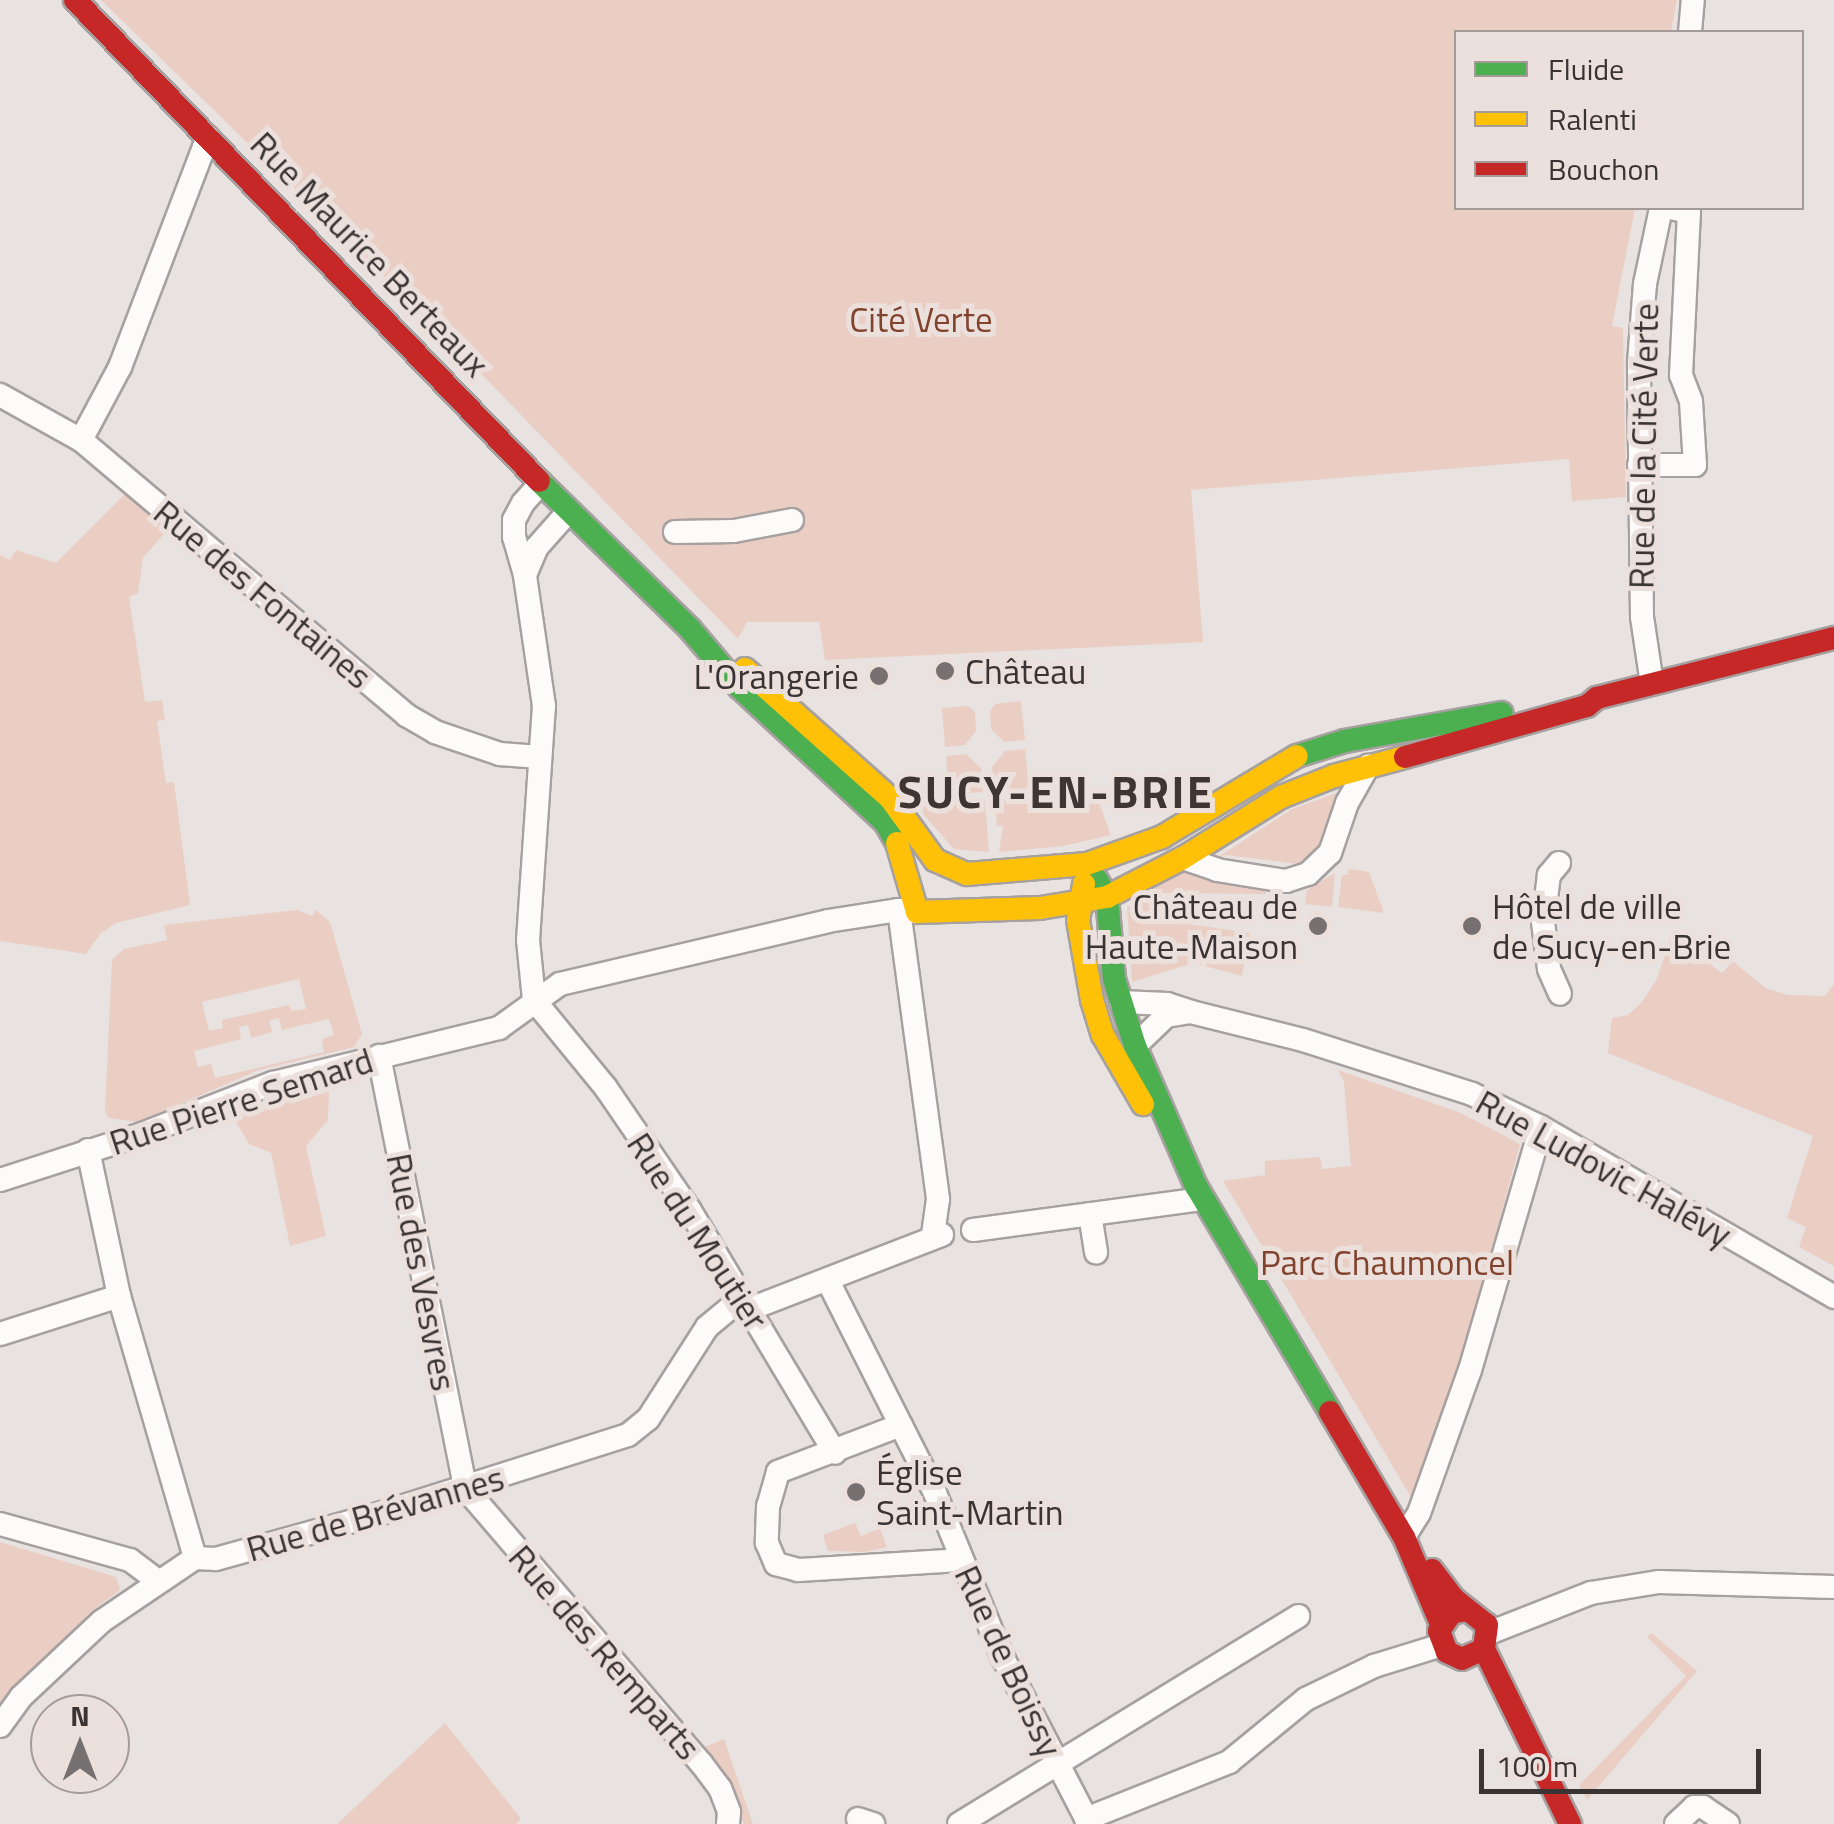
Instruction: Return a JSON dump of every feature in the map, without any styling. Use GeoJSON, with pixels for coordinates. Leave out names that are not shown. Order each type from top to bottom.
{"type":"FeatureCollection","features":[{"type":"Feature","properties":{"kind":"street","name":"Rue Maurice Berteaux"},"geometry":{"type":"LineString","coordinates":[[75,0],[542,483],[690,629]]}},
{"type":"Feature","properties":{"kind":"street"},"geometry":{"type":"LineString","coordinates":[[1690,30],[1693,0]]}},
{"type":"Feature","properties":{"kind":"street"},"geometry":{"type":"LineString","coordinates":[[82,440],[120,367],[208,137]]}},
{"type":"Feature","properties":{"kind":"street","name":"Rue de la Cité Verte"},"geometry":{"type":"LineString","coordinates":[[1652,684],[1642,617],[1640,327],[1661,210]]}},
{"type":"Feature","properties":{"kind":"street"},"geometry":{"type":"LineString","coordinates":[[1639,465],[1695,465],[1691,401],[1680,361],[1689,212],[1680,210]]}},
{"type":"Feature","properties":{"kind":"street","name":"Rue des Fontaines"},"geometry":{"type":"LineString","coordinates":[[0,396],[82,440],[406,715],[435,732],[500,754],[540,757]]}},
{"type":"Feature","properties":{"kind":"street"},"geometry":{"type":"LineString","coordinates":[[542,483],[514,520],[516,554],[526,575],[544,706],[528,940],[542,1009]]}},
{"type":"Feature","properties":{"kind":"street"},"geometry":{"type":"LineString","coordinates":[[526,575],[537,547],[570,511]]}},
{"type":"Feature","properties":{"kind":"street"},"geometry":{"type":"LineString","coordinates":[[675,532],[734,532],[792,520]]}},
{"type":"Feature","properties":{"kind":"street"},"geometry":{"type":"LineString","coordinates":[[690,629],[774,691],[838,748],[902,811],[936,860],[967,874],[1088,864],[1162,837],[1289,758],[1359,738],[1586,694],[1597,698]]}},
{"type":"Feature","properties":{"kind":"street"},"geometry":{"type":"LineString","coordinates":[[690,629],[739,687],[885,822],[900,847],[938,1199],[938,1235],[828,1281],[746,1304]]}},
{"type":"Feature","properties":{"kind":"street"},"geometry":{"type":"LineString","coordinates":[[908,911],[1082,904],[1107,898],[1183,858],[1281,797],[1368,766],[1587,706],[1597,698],[1834,638]]}},
{"type":"Feature","properties":{"kind":"street"},"geometry":{"type":"LineString","coordinates":[[1183,858],[1217,870],[1286,881],[1308,874],[1330,853],[1347,803],[1368,766]]}},
{"type":"Feature","properties":{"kind":"street"},"geometry":{"type":"LineString","coordinates":[[1559,863],[1549,874],[1543,922],[1549,969],[1560,994]]}},
{"type":"Feature","properties":{"kind":"street"},"geometry":{"type":"LineString","coordinates":[[1088,864],[1107,898],[1114,979],[1135,1046],[1200,1192],[1404,1538],[1448,1643],[1555,1796]]}},
{"type":"Feature","properties":{"kind":"street"},"geometry":{"type":"LineString","coordinates":[[1088,864],[1078,920],[1086,974],[1104,1035],[1175,1161],[1200,1192]]}},
{"type":"Feature","properties":{"kind":"street","name":"Rue Pierre Semard"},"geometry":{"type":"LineString","coordinates":[[0,1180],[273,1084],[499,1028],[528,1011],[542,1009],[560,984],[799,927],[908,911]]}},
{"type":"Feature","properties":{"kind":"street","name":"Rue Ludovic Halévy"},"geometry":{"type":"LineString","coordinates":[[1122,1002],[1168,1004],[1450,1086],[1541,1127],[1834,1298]]}},
{"type":"Feature","properties":{"kind":"street","name":"Rue du Moutier"},"geometry":{"type":"LineString","coordinates":[[542,1009],[606,1088],[668,1178],[835,1453]]}},
{"type":"Feature","properties":{"kind":"street"},"geometry":{"type":"LineString","coordinates":[[1135,1046],[1166,1016],[1191,1012]]}},
{"type":"Feature","properties":{"kind":"street","name":"Rue des Vesvres"},"geometry":{"type":"LineString","coordinates":[[379,1056],[465,1488]]}},
{"type":"Feature","properties":{"kind":"street"},"geometry":{"type":"LineString","coordinates":[[1404,1538],[1419,1513],[1470,1370],[1541,1127]]}},
{"type":"Feature","properties":{"kind":"street"},"geometry":{"type":"LineString","coordinates":[[88,1150],[119,1296],[196,1558]]}},
{"type":"Feature","properties":{"kind":"street"},"geometry":{"type":"LineString","coordinates":[[974,1230],[1090,1214],[1200,1192]]}},
{"type":"Feature","properties":{"kind":"street"},"geometry":{"type":"LineString","coordinates":[[1090,1214],[1096,1253]]}},
{"type":"Feature","properties":{"kind":"street","name":"Rue de Boissy"},"geometry":{"type":"LineString","coordinates":[[828,1281],[935,1493],[1002,1654],[1088,1822]]}},
{"type":"Feature","properties":{"kind":"street"},"geometry":{"type":"LineString","coordinates":[[0,1334],[119,1296]]}},
{"type":"Feature","properties":{"kind":"street","name":"Rue de Brévannes"},"geometry":{"type":"LineString","coordinates":[[0,1726],[21,1698],[102,1620],[196,1558],[216,1560],[382,1513],[628,1435],[648,1419],[707,1327],[746,1304]]}},
{"type":"Feature","properties":{"kind":"street"},"geometry":{"type":"LineString","coordinates":[[901,1425],[778,1472],[768,1525],[768,1544],[776,1564],[798,1570],[961,1560]]}},
{"type":"Feature","properties":{"kind":"street","name":"Rue des Remparts"},"geometry":{"type":"LineString","coordinates":[[465,1488],[701,1763],[720,1788],[728,1824]]}},
{"type":"Feature","properties":{"kind":"street"},"geometry":{"type":"LineString","coordinates":[[0,1524],[130,1560],[158,1581]]}},
{"type":"Feature","properties":{"kind":"street"},"geometry":{"type":"LineString","coordinates":[[1404,1538],[1468,1610],[1482,1618],[1486,1641],[1570,1824]]}},
{"type":"Feature","properties":{"kind":"street"},"geometry":{"type":"LineString","coordinates":[[1088,1822],[1228,1762],[1306,1699],[1374,1666],[1448,1643],[1486,1641],[1591,1593],[1659,1582],[1834,1587]]}},
{"type":"Feature","properties":{"kind":"street"},"geometry":{"type":"LineString","coordinates":[[1448,1643],[1451,1613],[1468,1610]]}},
{"type":"Feature","properties":{"kind":"street"},"geometry":{"type":"LineString","coordinates":[[959,1824],[1298,1616]]}},
{"type":"Feature","properties":{"kind":"street"},"geometry":{"type":"LineString","coordinates":[[1676,1824],[1694,1808],[1703,1806],[1728,1824]]}},
{"type":"Feature","properties":{"kind":"green space","name":"Cité Verte"},"geometry":{"type":"Polygon","coordinates":[[[101,0],[1677,0],[1671,30],[1454,30],[1454,210],[1635,210],[1612,326],[1623,328],[1626,497],[1572,501],[1569,459],[1191,490],[1203,642],[825,660],[819,622],[747,622],[738,639],[432,323],[101,0]]]}},
{"type":"Feature","properties":{"kind":"green space"},"geometry":{"type":"Polygon","coordinates":[[[127,492],[169,528],[143,558],[138,593],[129,597],[145,702],[162,700],[165,720],[157,721],[166,783],[174,782],[190,905],[116,923],[101,933],[86,954],[0,941],[0,555],[10,560],[16,550],[56,563],[127,492]]]}},
{"type":"Feature","properties":{"kind":"green space"},"geometry":{"type":"Polygon","coordinates":[[[1021,701],[1025,740],[1004,742],[991,729],[990,711],[995,704],[1021,701]]]}},
{"type":"Feature","properties":{"kind":"green space"},"geometry":{"type":"Polygon","coordinates":[[[968,706],[975,712],[976,731],[965,745],[945,747],[942,708],[968,706]]]}},
{"type":"Feature","properties":{"kind":"green space"},"geometry":{"type":"Polygon","coordinates":[[[1025,749],[1029,789],[994,791],[992,767],[1005,751],[1025,749]]]}},
{"type":"Feature","properties":{"kind":"green space"},"geometry":{"type":"Polygon","coordinates":[[[966,754],[981,768],[983,792],[949,795],[946,756],[966,754]]]}},
{"type":"Feature","properties":{"kind":"green space"},"geometry":{"type":"Polygon","coordinates":[[[1095,792],[1111,835],[1063,846],[999,852],[1003,826],[997,826],[995,801],[1095,792]]]}},
{"type":"Feature","properties":{"kind":"green space"},"geometry":{"type":"Polygon","coordinates":[[[1339,792],[1321,843],[1298,864],[1226,855],[1215,859],[1292,809],[1339,792]]]}},
{"type":"Feature","properties":{"kind":"green space"},"geometry":{"type":"Polygon","coordinates":[[[985,801],[989,852],[954,849],[923,814],[923,806],[985,801]]]}},
{"type":"Feature","properties":{"kind":"green space"},"geometry":{"type":"Polygon","coordinates":[[[1348,869],[1369,872],[1384,913],[1338,907],[1342,875],[1348,875],[1348,869]]]}},
{"type":"Feature","properties":{"kind":"green space"},"geometry":{"type":"Polygon","coordinates":[[[1188,870],[1263,885],[1266,894],[1154,893],[1153,888],[1188,870]]]}},
{"type":"Feature","properties":{"kind":"green space"},"geometry":{"type":"Polygon","coordinates":[[[1335,873],[1332,907],[1305,904],[1307,890],[1335,873]]]}},
{"type":"Feature","properties":{"kind":"green space"},"geometry":{"type":"Polygon","coordinates":[[[1139,896],[1183,902],[1182,923],[1250,933],[1242,976],[1193,963],[1132,982],[1127,908],[1139,896]]]}},
{"type":"Feature","properties":{"kind":"green space"},"geometry":{"type":"Polygon","coordinates":[[[297,910],[312,916],[316,910],[330,922],[362,1034],[354,1047],[259,1070],[138,1122],[109,1118],[105,1111],[112,960],[124,949],[167,940],[164,925],[297,910]],[[299,979],[202,1002],[209,1031],[223,1028],[222,1020],[289,1005],[291,1011],[306,1009],[299,979]],[[279,1018],[269,1021],[272,1032],[251,1038],[248,1025],[239,1027],[241,1039],[194,1051],[198,1067],[211,1064],[215,1078],[324,1052],[322,1039],[334,1035],[329,1019],[282,1030],[279,1018]]]}},
{"type":"Feature","properties":{"kind":"green space"},"geometry":{"type":"Polygon","coordinates":[[[1671,936],[1722,973],[1733,961],[1765,988],[1788,995],[1825,996],[1834,984],[1834,1266],[1799,1247],[1806,1227],[1787,1218],[1813,1136],[1608,1053],[1612,1018],[1628,1015],[1641,1003],[1657,979],[1671,936]]]}},
{"type":"Feature","properties":{"kind":"green space","name":"Parc Chaumoncel"},"geometry":{"type":"Polygon","coordinates":[[[1338,1070],[1461,1113],[1520,1144],[1466,1343],[1411,1497],[1223,1181],[1265,1175],[1265,1161],[1320,1157],[1322,1169],[1351,1166],[1344,1082],[1338,1070]]]}},
{"type":"Feature","properties":{"kind":"green space"},"geometry":{"type":"Polygon","coordinates":[[[329,1089],[328,1120],[306,1146],[326,1236],[290,1246],[271,1153],[249,1144],[233,1117],[329,1089]]]}},
{"type":"Feature","properties":{"kind":"green space"},"geometry":{"type":"Polygon","coordinates":[[[855,1523],[861,1536],[880,1528],[887,1547],[865,1552],[828,1551],[823,1535],[855,1523]]]}},
{"type":"Feature","properties":{"kind":"green space"},"geometry":{"type":"Polygon","coordinates":[[[0,1542],[116,1577],[120,1590],[93,1610],[0,1702],[0,1542]]]}},
{"type":"Feature","properties":{"kind":"green space"},"geometry":{"type":"Polygon","coordinates":[[[1651,1633],[1697,1671],[1587,1800],[1579,1785],[1686,1676],[1647,1637],[1651,1633]]]}},
{"type":"Feature","properties":{"kind":"green space"},"geometry":{"type":"Polygon","coordinates":[[[445,1723],[521,1819],[516,1824],[337,1824],[445,1723]]]}},
{"type":"Feature","properties":{"kind":"green space"},"geometry":{"type":"Polygon","coordinates":[[[724,1739],[753,1824],[744,1824],[726,1776],[702,1748],[724,1739]]]}},
{"type":"Feature","properties":{"kind":"traffic: fast"},"geometry":{"type":"LineString","coordinates":[[539,481],[690,629],[739,687],[885,822],[897,843]]}},
{"type":"Feature","properties":{"kind":"traffic: fast"},"geometry":{"type":"LineString","coordinates":[[1297,756],[1345,741],[1502,713]]}},
{"type":"Feature","properties":{"kind":"traffic: fast"},"geometry":{"type":"LineString","coordinates":[[1097,880],[1107,897],[1114,979],[1135,1046],[1196,1186],[1330,1412]]}},
{"type":"Feature","properties":{"kind":"traffic: slow"},"geometry":{"type":"LineString","coordinates":[[745,669],[890,798],[935,860],[967,874],[1087,864],[1162,837],[1297,756]]}},
{"type":"Feature","properties":{"kind":"traffic: slow"},"geometry":{"type":"LineString","coordinates":[[897,843],[917,912],[1040,908],[1107,897],[1183,858],[1281,797],[1334,776],[1405,757]]}},
{"type":"Feature","properties":{"kind":"traffic: slow"},"geometry":{"type":"LineString","coordinates":[[1084,884],[1078,920],[1092,1000],[1103,1035],[1143,1104]]}},
{"type":"Feature","properties":{"kind":"traffic: jam"},"geometry":{"type":"LineString","coordinates":[[75,0],[539,481]]}},
{"type":"Feature","properties":{"kind":"traffic: jam"},"geometry":{"type":"LineString","coordinates":[[1405,757],[1587,706],[1597,698],[1834,638]]}},
{"type":"Feature","properties":{"kind":"traffic: jam"},"geometry":{"type":"LineString","coordinates":[[1330,1412],[1404,1537],[1441,1624]]}},
{"type":"Feature","properties":{"kind":"traffic: jam"},"geometry":{"type":"LineString","coordinates":[[1432,1570],[1453,1598],[1487,1625],[1484,1649],[1462,1659],[1447,1652],[1439,1631],[1451,1613],[1467,1610]]}},
{"type":"Feature","properties":{"kind":"traffic: jam"},"geometry":{"type":"LineString","coordinates":[[1484,1649],[1570,1824]]}},
{"type":"Feature","properties":{"kind":"place","name":"Château"},"geometry":{"type":"Point","coordinates":[945,671]}},
{"type":"Feature","properties":{"kind":"place","name":"L'Orangerie"},"geometry":{"type":"Point","coordinates":[879,676]}},
{"type":"Feature","properties":{"kind":"place","name":"Château de Haute-Maison"},"geometry":{"type":"Point","coordinates":[1318,926]}},
{"type":"Feature","properties":{"kind":"place","name":"Hôtel de ville de Sucy-en-Brie"},"geometry":{"type":"Point","coordinates":[1472,926]}},
{"type":"Feature","properties":{"kind":"place","name":"Église Saint-Martin"},"geometry":{"type":"Point","coordinates":[856,1492]}},
{"type":"Feature","properties":{"kind":"district","name":"SUCY-EN-BRIE"},"geometry":{"type":"Point","coordinates":[1056,792]}}]}
